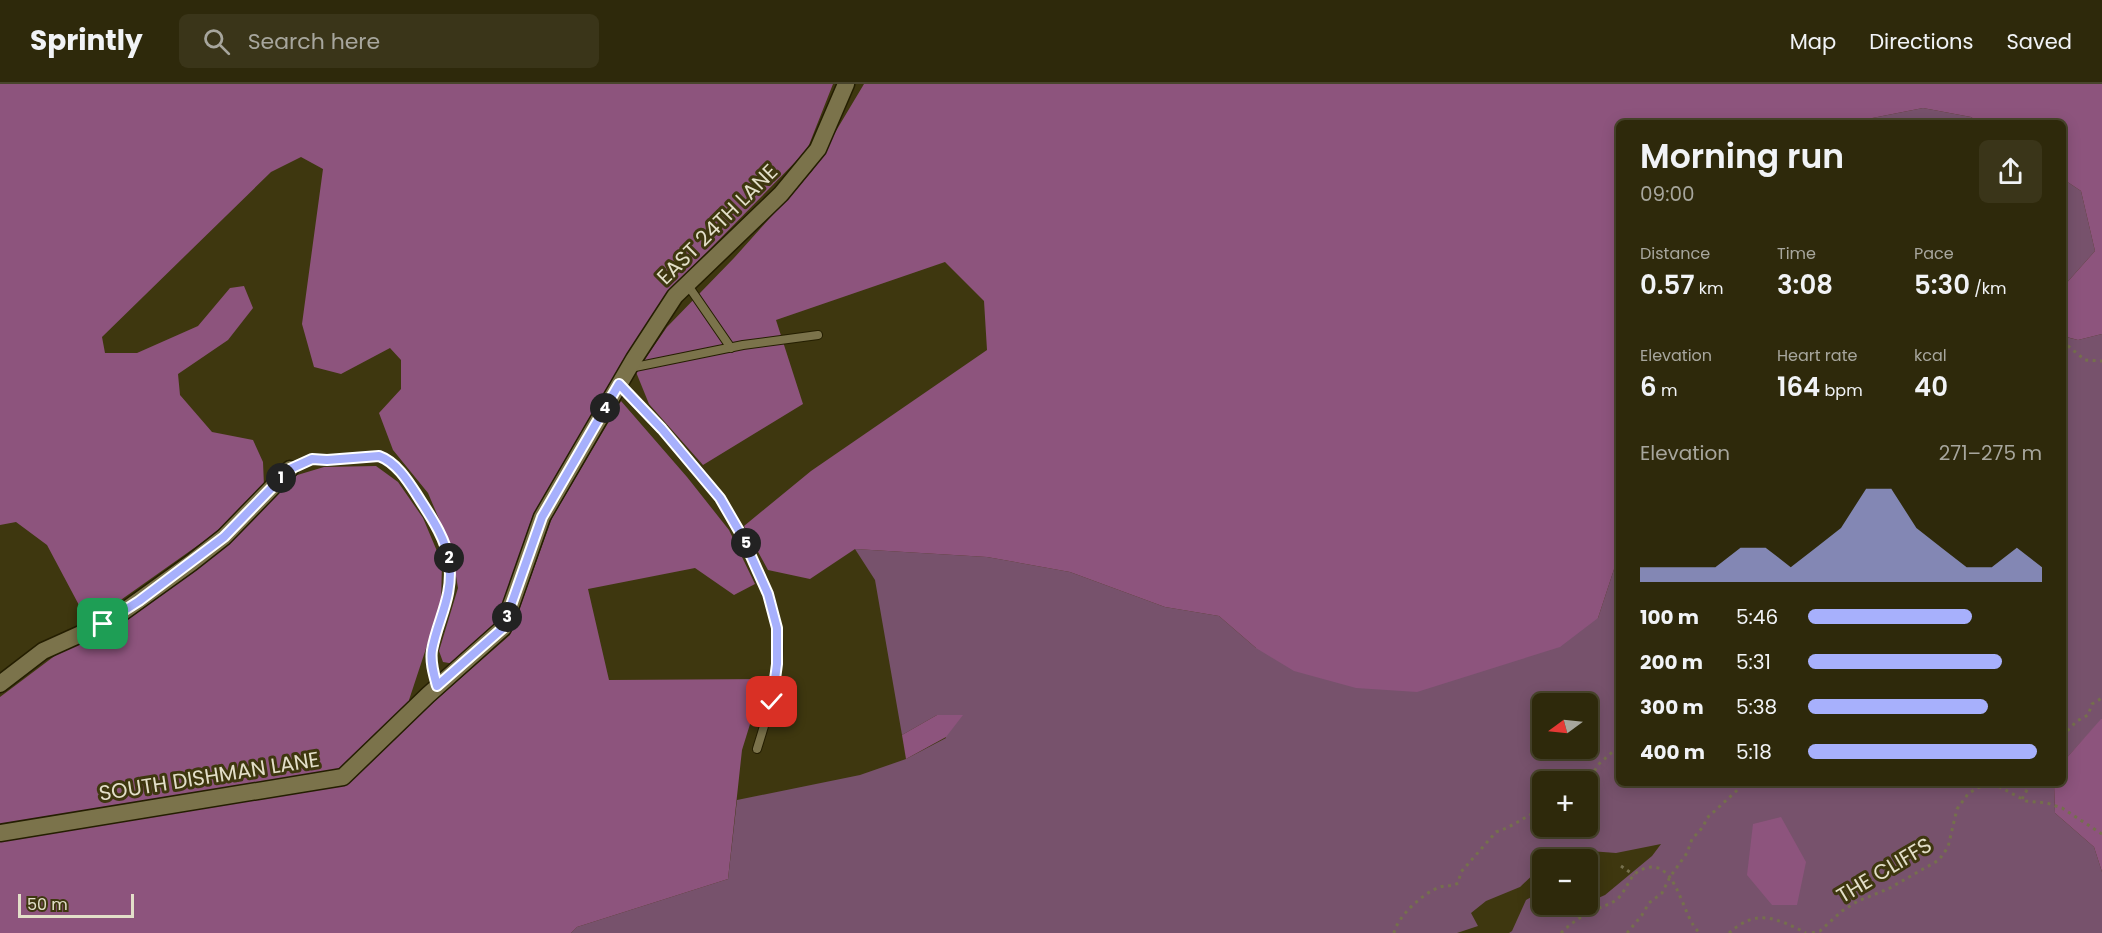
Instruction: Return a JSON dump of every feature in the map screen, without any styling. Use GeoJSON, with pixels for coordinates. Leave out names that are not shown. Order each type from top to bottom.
{"type":"FeatureCollection","features":[{"type":"Feature","properties":{"kind":"street","name":"EAST 24TH LANE"},"geometry":{"type":"LineString","coordinates":[[542,517],[628,368],[675,296],[781,194],[818,149],[846,84]]}},
{"type":"Feature","properties":{"kind":"street"},"geometry":{"type":"LineString","coordinates":[[0,684],[43,651],[120,614],[191,563],[232,529],[290,469]]}},
{"type":"Feature","properties":{"kind":"street","name":"SOUTH DISHMAN LANE"},"geometry":{"type":"LineString","coordinates":[[0,834],[342,777],[437,686],[503,628],[542,517]]}},
{"type":"Feature","properties":{"kind":"lane"},"geometry":{"type":"LineString","coordinates":[[687,285],[731,348]]}},
{"type":"Feature","properties":{"kind":"lane"},"geometry":{"type":"LineString","coordinates":[[628,368],[731,348],[818,335]]}},
{"type":"Feature","properties":{"kind":"lane"},"geometry":{"type":"LineString","coordinates":[[619,384],[662,429],[720,498],[742,536],[768,594],[777,628],[777,664],[772,702],[757,749]]}},
{"type":"Feature","properties":{"kind":"lane"},"geometry":{"type":"LineString","coordinates":[[290,469],[312,459],[379,456],[393,464],[415,491],[429,513],[449,558],[449,592],[432,650],[437,686]]}},
{"type":"Feature","properties":{"kind":"path"},"geometry":{"type":"LineString","coordinates":[[2066,344],[2085,360],[2102,361]]}},
{"type":"Feature","properties":{"kind":"path"},"geometry":{"type":"LineString","coordinates":[[2066,732],[2076,721],[2088,715],[2092,704],[2102,698]]}},
{"type":"Feature","properties":{"kind":"path"},"geometry":{"type":"LineString","coordinates":[[1594,771],[1616,749]]}},
{"type":"Feature","properties":{"kind":"path"},"geometry":{"type":"LineString","coordinates":[[1627,933],[1649,903],[1662,893],[1687,853],[1692,838],[1707,818],[1742,786]]}},
{"type":"Feature","properties":{"kind":"path","name":"THE CLIFFS"},"geometry":{"type":"LineString","coordinates":[[1812,933],[1820,931],[1842,911],[1858,901],[1887,889],[1940,860],[1948,847],[1957,809],[1972,790],[1983,786]]}},
{"type":"Feature","properties":{"kind":"path","name":"THE CLIFFS"},"geometry":{"type":"LineString","coordinates":[[1998,786],[2022,799],[2062,808],[2102,834]]}},
{"type":"Feature","properties":{"kind":"path"},"geometry":{"type":"LineString","coordinates":[[2022,799],[2030,786]]}},
{"type":"Feature","properties":{"kind":"path"},"geometry":{"type":"LineString","coordinates":[[1394,933],[1399,920],[1417,902],[1437,888],[1458,883],[1461,872],[1496,832],[1532,814]]}},
{"type":"Feature","properties":{"kind":"path"},"geometry":{"type":"LineString","coordinates":[[1621,866],[1634,876]]}},
{"type":"Feature","properties":{"kind":"path"},"geometry":{"type":"LineString","coordinates":[[1561,933],[1570,924],[1595,910],[1608,906],[1619,898],[1639,871],[1650,868],[1662,871],[1670,877],[1688,916],[1697,932],[1700,933]]}},
{"type":"Feature","properties":{"kind":"path"},"geometry":{"type":"LineString","coordinates":[[1729,933],[1748,919],[1763,917],[1787,924],[1806,933]]}},
{"type":"Feature","properties":{"kind":"shaded area"},"geometry":{"type":"Polygon","coordinates":[[[0,84],[833,84],[807,150],[668,292],[608,386],[533,515],[496,623],[455,664],[443,662],[439,651],[458,588],[451,547],[428,493],[393,450],[379,413],[401,389],[401,360],[390,348],[341,374],[314,367],[302,324],[323,169],[301,157],[271,172],[102,337],[105,353],[137,353],[198,326],[230,288],[244,286],[253,308],[228,340],[178,374],[180,395],[212,432],[253,440],[263,462],[264,486],[214,534],[108,609],[80,607],[47,545],[16,522],[0,525],[0,84]]]}},
{"type":"Feature","properties":{"kind":"shaded area"},"geometry":{"type":"Polygon","coordinates":[[[864,84],[2102,84],[2102,334],[2078,340],[2066,337],[2066,284],[2095,251],[2081,191],[2066,181],[2066,120],[1976,120],[1971,117],[1923,108],[1862,120],[1616,120],[1616,563],[1598,618],[1560,647],[1417,692],[1356,688],[1294,671],[1256,648],[1219,616],[1165,607],[1070,572],[987,557],[855,549],[810,579],[768,570],[744,526],[811,471],[987,350],[984,301],[945,262],[776,320],[803,404],[703,465],[649,404],[636,372],[667,327],[734,258],[812,171],[864,84]]]}},
{"type":"Feature","properties":{"kind":"shaded area"},"geometry":{"type":"Polygon","coordinates":[[[1923,108],[1971,117],[1976,120],[1862,120],[1923,108]]]}},
{"type":"Feature","properties":{"kind":"shaded area"},"geometry":{"type":"Polygon","coordinates":[[[2066,181],[2081,191],[2095,251],[2066,284],[2066,181]]]}},
{"type":"Feature","properties":{"kind":"shaded area"},"geometry":{"type":"Polygon","coordinates":[[[2102,334],[2102,719],[2066,759],[2066,337],[2078,340],[2102,334]]]}},
{"type":"Feature","properties":{"kind":"shaded area"},"geometry":{"type":"Polygon","coordinates":[[[621,401],[687,477],[729,530],[755,584],[734,595],[695,568],[588,589],[609,680],[764,679],[742,750],[728,879],[577,927],[571,933],[0,933],[0,697],[294,476],[324,467],[376,466],[398,482],[423,518],[442,563],[441,603],[409,700],[420,714],[510,635],[552,518],[621,401]]]}},
{"type":"Feature","properties":{"kind":"shaded area"},"geometry":{"type":"Polygon","coordinates":[[[855,549],[987,557],[1070,572],[1165,607],[1219,616],[1256,648],[1598,618],[1616,563],[1616,786],[2054,786],[2055,813],[2094,847],[2102,872],[2102,933],[1509,933],[1526,900],[1532,897],[1532,915],[1598,915],[1598,898],[1605,895],[1652,856],[1661,844],[1616,853],[1598,852],[1598,849],[1532,849],[1532,876],[1520,887],[1486,901],[1471,913],[1478,926],[1457,933],[571,933],[577,927],[728,879],[737,800],[860,775],[906,759],[946,738],[937,715],[902,735],[875,580],[855,549]]]}},
{"type":"Feature","properties":{"kind":"shaded area"},"geometry":{"type":"Polygon","coordinates":[[[937,715],[963,715],[946,737],[906,759],[902,735],[937,715]]]}},
{"type":"Feature","properties":{"kind":"shaded area"},"geometry":{"type":"Polygon","coordinates":[[[2102,719],[2102,872],[2094,847],[2055,813],[2054,786],[2066,786],[2066,759],[2102,719]]]}},
{"type":"Feature","properties":{"kind":"shaded area"},"geometry":{"type":"Polygon","coordinates":[[[1781,817],[1806,862],[1797,905],[1772,905],[1747,875],[1753,824],[1781,817]]]}},
{"type":"Feature","properties":{"kind":"route"},"geometry":{"type":"LineString","coordinates":[[103,624],[139,601],[224,537],[290,469],[305,460],[379,456],[393,464],[415,491],[429,513],[449,558],[449,592],[432,650],[437,686],[503,628],[542,517],[619,384],[662,429],[720,498],[742,536],[768,594],[777,628],[777,664],[772,702]]}}]}
